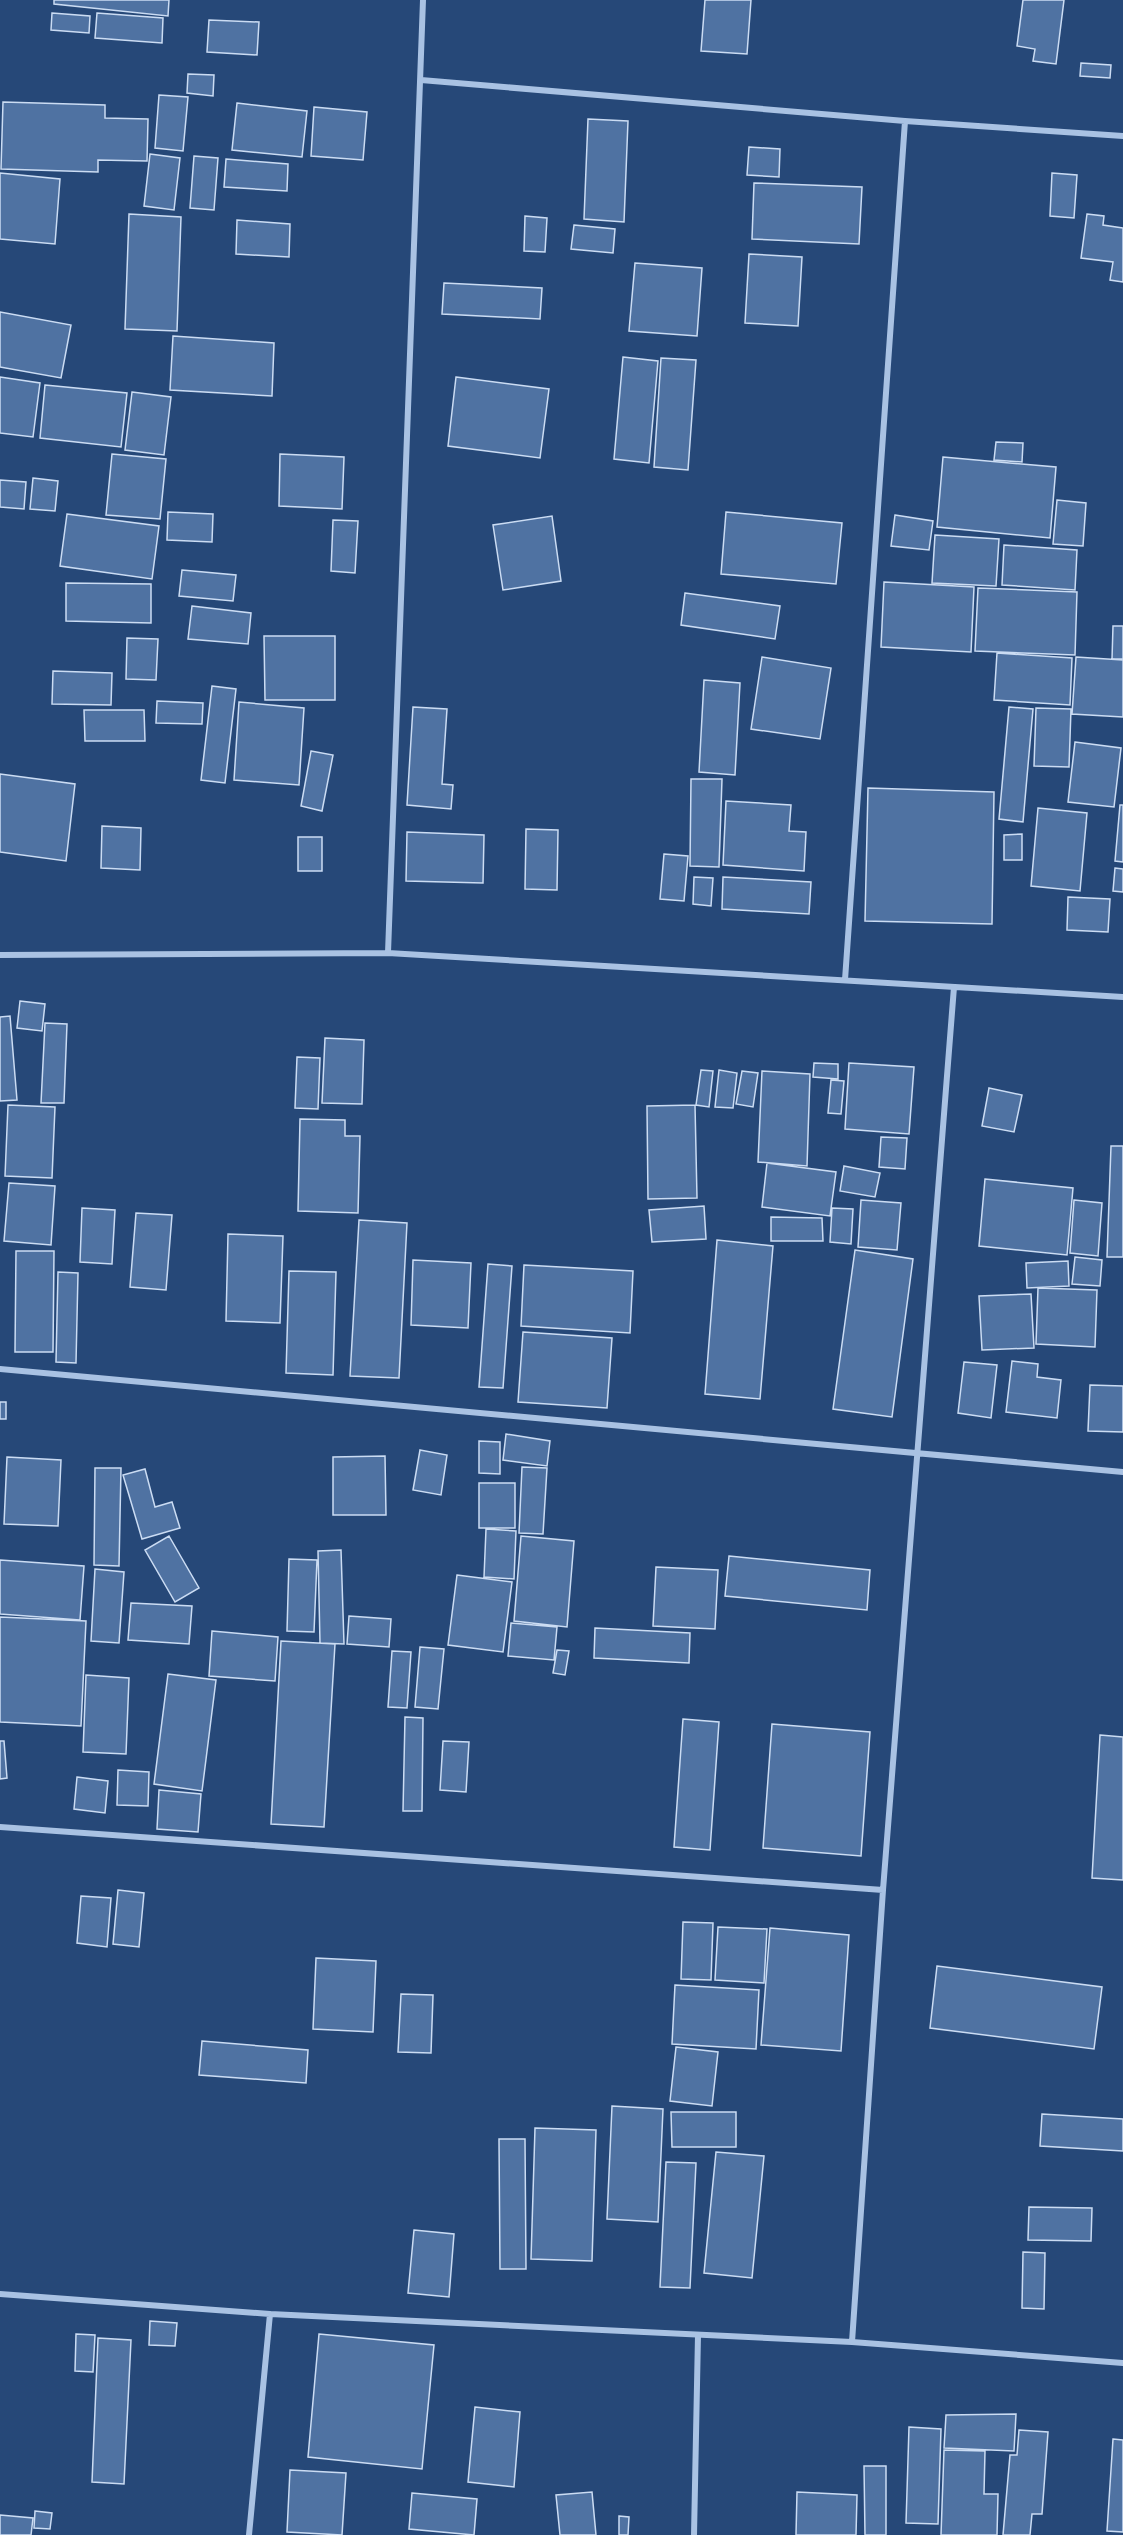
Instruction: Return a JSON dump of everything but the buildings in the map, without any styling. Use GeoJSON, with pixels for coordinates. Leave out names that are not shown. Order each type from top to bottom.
{"type":"FeatureCollection","features":[{"type":"Feature","properties":{"kind":"street"},"geometry":{"type":"LineString","coordinates":[[388,954],[423,0]]}},
{"type":"Feature","properties":{"kind":"street"},"geometry":{"type":"LineString","coordinates":[[421,80],[904,122],[1123,136]]}},
{"type":"Feature","properties":{"kind":"street"},"geometry":{"type":"LineString","coordinates":[[845,980],[904,122]]}},
{"type":"Feature","properties":{"kind":"street"},"geometry":{"type":"LineString","coordinates":[[0,955],[388,954],[1123,998]]}},
{"type":"Feature","properties":{"kind":"street"},"geometry":{"type":"LineString","coordinates":[[852,2342],[883,1890],[954,987]]}},
{"type":"Feature","properties":{"kind":"street"},"geometry":{"type":"LineString","coordinates":[[0,1369],[1123,1472]]}},
{"type":"Feature","properties":{"kind":"street"},"geometry":{"type":"LineString","coordinates":[[0,1827],[883,1890]]}},
{"type":"Feature","properties":{"kind":"street"},"geometry":{"type":"LineString","coordinates":[[0,2294],[270,2314],[852,2342],[1123,2363]]}},
{"type":"Feature","properties":{"kind":"street"},"geometry":{"type":"LineString","coordinates":[[249,2535],[270,2314]]}},
{"type":"Feature","properties":{"kind":"street"},"geometry":{"type":"LineString","coordinates":[[694,2535],[698,2335]]}}]}
